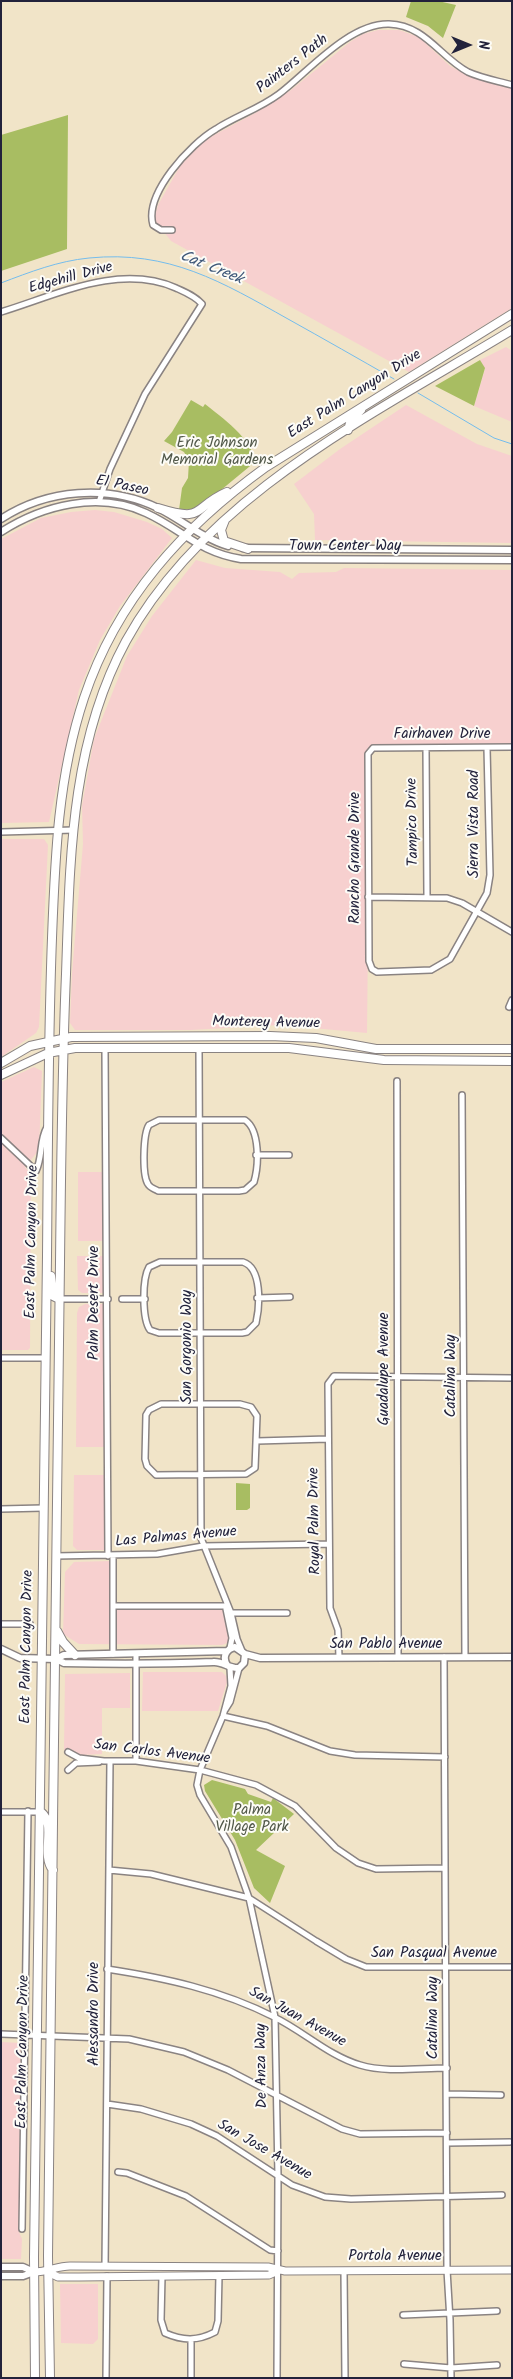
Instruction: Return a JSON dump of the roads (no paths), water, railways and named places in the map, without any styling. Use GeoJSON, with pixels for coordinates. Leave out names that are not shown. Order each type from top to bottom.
{"type":"FeatureCollection","features":[{"type":"Feature","properties":{"kind":"main road","name":"East Palm Canyon Drive"},"geometry":{"type":"LineString","coordinates":[[35,2378],[34,2272],[41,1812],[48,1040],[58,832],[61,797],[69,750],[85,695],[98,664],[132,602],[155,569],[191,529],[240,486],[312,437],[512,314]]}},
{"type":"Feature","properties":{"kind":"main road","name":"East Palm Canyon Drive"},"geometry":{"type":"LineString","coordinates":[[50,2378],[48,2272],[63,1037],[76,798],[84,753],[100,700],[112,670],[145,610],[165,581],[205,537],[228,515],[348,430],[512,330]]}},
{"type":"Feature","properties":{"kind":"main road"},"geometry":{"type":"LineString","coordinates":[[348,430],[351,420],[370,402]]}},
{"type":"Feature","properties":{"kind":"main road"},"geometry":{"type":"LineString","coordinates":[[158,508],[180,515],[194,514],[218,496],[240,486]]}},
{"type":"Feature","properties":{"kind":"main road"},"geometry":{"type":"LineString","coordinates":[[228,515],[222,530],[224,541],[248,549]]}},
{"type":"Feature","properties":{"kind":"main road","name":"Monterey Avenue"},"geometry":{"type":"LineString","coordinates":[[1,1063],[21,1051],[48,1040],[63,1037],[270,1036],[316,1038],[376,1048],[512,1049]]}},
{"type":"Feature","properties":{"kind":"main road"},"geometry":{"type":"LineString","coordinates":[[278,1048],[304,1044],[341,1048],[353,1045]]}},
{"type":"Feature","properties":{"kind":"main road","name":"Monterey Avenue"},"geometry":{"type":"LineString","coordinates":[[1,1075],[48,1053],[63,1050],[278,1048],[313,1049],[370,1059],[512,1061]]}},
{"type":"Feature","properties":{"kind":"main road"},"geometry":{"type":"LineString","coordinates":[[402,1060],[408,1054],[427,1053],[429,1048]]}},
{"type":"Feature","properties":{"kind":"main road"},"geometry":{"type":"LineString","coordinates":[[47,1252],[52,1293],[59,1299]]}},
{"type":"Feature","properties":{"kind":"main road"},"geometry":{"type":"LineString","coordinates":[[45,1358],[53,1362],[53,1401],[57,1420]]}},
{"type":"Feature","properties":{"kind":"main road"},"geometry":{"type":"LineString","coordinates":[[56,1628],[63,1642],[75,1655]]}},
{"type":"Feature","properties":{"kind":"main road"},"geometry":{"type":"LineString","coordinates":[[41,1812],[46,1818],[48,1862],[53,1870]]}},
{"type":"Feature","properties":{"kind":"main road","name":"Portola Avenue"},"geometry":{"type":"LineString","coordinates":[[48,2272],[59,2266],[268,2267],[278,2271],[512,2270]]}},
{"type":"Feature","properties":{"kind":"main road"},"geometry":{"type":"LineString","coordinates":[[79,2277],[85,2272],[100,2270],[105,2266]]}},
{"type":"Feature","properties":{"kind":"main road"},"geometry":{"type":"LineString","coordinates":[[107,2276],[113,2271],[132,2270],[144,2266]]}},
{"type":"Feature","properties":{"kind":"main road","name":"Portola Avenue"},"geometry":{"type":"LineString","coordinates":[[34,2272],[48,2272],[58,2277],[79,2277],[269,2275],[278,2271]]}},
{"type":"Feature","properties":{"kind":"street","name":"Painters Path"},"geometry":{"type":"LineString","coordinates":[[172,230],[161,230],[153,225],[150,216],[161,188],[182,157],[214,130],[264,105],[340,44],[367,28],[389,24],[411,29],[430,40],[449,58],[470,72],[512,85]]}},
{"type":"Feature","properties":{"kind":"street","name":"Edgehill Drive"},"geometry":{"type":"LineString","coordinates":[[1,312],[113,278],[148,278],[189,294],[202,304],[145,394],[110,469],[101,493]]}},
{"type":"Feature","properties":{"kind":"street","name":"El Paseo"},"geometry":{"type":"LineString","coordinates":[[1,519],[27,505],[51,497],[78,492],[101,493],[130,498],[158,508],[205,537]]}},
{"type":"Feature","properties":{"kind":"street"},"geometry":{"type":"LineString","coordinates":[[99,502],[101,493]]}},
{"type":"Feature","properties":{"kind":"street","name":"El Paseo"},"geometry":{"type":"LineString","coordinates":[[1,532],[21,520],[52,508],[76,503],[99,502],[146,513],[183,537]]}},
{"type":"Feature","properties":{"kind":"street","name":"Town Center Way"},"geometry":{"type":"LineString","coordinates":[[183,537],[216,554],[241,559],[512,560]]}},
{"type":"Feature","properties":{"kind":"street","name":"Town Center Way"},"geometry":{"type":"LineString","coordinates":[[205,537],[230,546],[248,549],[512,550]]}},
{"type":"Feature","properties":{"kind":"street","name":"Fairhaven Drive"},"geometry":{"type":"LineString","coordinates":[[373,748],[512,747]]}},
{"type":"Feature","properties":{"kind":"street","name":"Rancho Grande Drive"},"geometry":{"type":"LineString","coordinates":[[372,969],[368,961],[368,754],[373,748]]}},
{"type":"Feature","properties":{"kind":"street","name":"Tampico Drive"},"geometry":{"type":"LineString","coordinates":[[426,748],[428,896]]}},
{"type":"Feature","properties":{"kind":"street","name":"Sierra Vista Road"},"geometry":{"type":"LineString","coordinates":[[372,969],[378,972],[431,970],[450,959],[487,893],[490,875],[487,748]]}},
{"type":"Feature","properties":{"kind":"street"},"geometry":{"type":"LineString","coordinates":[[1,832],[58,832],[74,830]]}},
{"type":"Feature","properties":{"kind":"street"},"geometry":{"type":"LineString","coordinates":[[368,897],[428,896],[447,898],[512,932]]}},
{"type":"Feature","properties":{"kind":"street"},"geometry":{"type":"LineString","coordinates":[[509,1007],[512,1000]]}},
{"type":"Feature","properties":{"kind":"street","name":"Palm Desert Drive"},"geometry":{"type":"LineString","coordinates":[[106,1049],[113,1654]]}},
{"type":"Feature","properties":{"kind":"street","name":"San Gorgonio Way"},"geometry":{"type":"LineString","coordinates":[[199,1049],[203,1546],[226,1606],[231,1613],[237,1639],[243,1652]]}},
{"type":"Feature","properties":{"kind":"street","name":"Guadalupe Avenue"},"geometry":{"type":"LineString","coordinates":[[397,1082],[398,1657]]}},
{"type":"Feature","properties":{"kind":"street","name":"Catalina Way"},"geometry":{"type":"LineString","coordinates":[[462,1095],[465,1378],[464,1657]]}},
{"type":"Feature","properties":{"kind":"street"},"geometry":{"type":"LineString","coordinates":[[159,1120],[200,1120],[245,1120],[254,1128],[256,1176],[251,1186],[239,1190],[158,1191],[147,1184],[144,1134],[149,1125],[159,1120]]}},
{"type":"Feature","properties":{"kind":"street"},"geometry":{"type":"LineString","coordinates":[[1,1138],[36,1171],[42,1156],[42,1136],[48,1126]]}},
{"type":"Feature","properties":{"kind":"street"},"geometry":{"type":"LineString","coordinates":[[256,1155],[289,1155]]}},
{"type":"Feature","properties":{"kind":"street"},"geometry":{"type":"LineString","coordinates":[[160,1262],[200,1262],[248,1264],[256,1274],[256,1323],[247,1332],[159,1333],[150,1330],[146,1322],[145,1299],[145,1279],[150,1267],[160,1262]]}},
{"type":"Feature","properties":{"kind":"street"},"geometry":{"type":"LineString","coordinates":[[257,1298],[290,1297]]}},
{"type":"Feature","properties":{"kind":"street"},"geometry":{"type":"LineString","coordinates":[[59,1299],[108,1299]]}},
{"type":"Feature","properties":{"kind":"street"},"geometry":{"type":"LineString","coordinates":[[122,1299],[145,1299]]}},
{"type":"Feature","properties":{"kind":"street"},"geometry":{"type":"LineString","coordinates":[[1,1358],[45,1358]]}},
{"type":"Feature","properties":{"kind":"street","name":"Royal Palm Drive"},"geometry":{"type":"LineString","coordinates":[[339,1657],[338,1630],[330,1608],[328,1384],[334,1376],[398,1376]]}},
{"type":"Feature","properties":{"kind":"street"},"geometry":{"type":"LineString","coordinates":[[398,1376],[512,1378]]}},
{"type":"Feature","properties":{"kind":"street"},"geometry":{"type":"LineString","coordinates":[[161,1404],[201,1405],[240,1404],[251,1407],[256,1416],[257,1441],[257,1461],[251,1472],[246,1474],[156,1475],[147,1466],[145,1460],[146,1415],[150,1410],[161,1404]]}},
{"type":"Feature","properties":{"kind":"street"},"geometry":{"type":"LineString","coordinates":[[257,1441],[328,1439]]}},
{"type":"Feature","properties":{"kind":"street"},"geometry":{"type":"LineString","coordinates":[[1,1509],[43,1508]]}},
{"type":"Feature","properties":{"kind":"street","name":"Las Palmas Avenue"},"geometry":{"type":"LineString","coordinates":[[56,1556],[156,1554],[203,1546],[328,1544]]}},
{"type":"Feature","properties":{"kind":"street"},"geometry":{"type":"LineString","coordinates":[[113,1606],[226,1606],[232,1638],[224,1656],[228,1666],[231,1686],[224,1713]]}},
{"type":"Feature","properties":{"kind":"street"},"geometry":{"type":"LineString","coordinates":[[231,1613],[287,1613]]}},
{"type":"Feature","properties":{"kind":"street"},"geometry":{"type":"LineString","coordinates":[[1,1624],[30,1624]]}},
{"type":"Feature","properties":{"kind":"street","name":"San Pablo Avenue"},"geometry":{"type":"LineString","coordinates":[[1,1649],[20,1658],[42,1659],[56,1659],[64,1655],[228,1650],[235,1647],[260,1658],[512,1657]]}},
{"type":"Feature","properties":{"kind":"street"},"geometry":{"type":"LineString","coordinates":[[200,1770],[230,1702],[241,1666],[243,1652]]}},
{"type":"Feature","properties":{"kind":"street"},"geometry":{"type":"LineString","coordinates":[[136,1654],[136,1761]]}},
{"type":"Feature","properties":{"kind":"street","name":"Catalina Way"},"geometry":{"type":"LineString","coordinates":[[444,1657],[447,2270],[451,2378]]}},
{"type":"Feature","properties":{"kind":"street","name":"San Pablo Avenue"},"geometry":{"type":"LineString","coordinates":[[56,1659],[64,1663],[216,1662],[228,1666],[241,1666],[260,1658]]}},
{"type":"Feature","properties":{"kind":"street"},"geometry":{"type":"LineString","coordinates":[[224,1713],[268,1726],[330,1751],[355,1755],[445,1757]]}},
{"type":"Feature","properties":{"kind":"street","name":"San Carlos Avenue"},"geometry":{"type":"LineString","coordinates":[[68,1752],[78,1758],[136,1761],[200,1770],[256,1785],[275,1793],[295,1806],[336,1848],[367,1867],[445,1868]]}},
{"type":"Feature","properties":{"kind":"street"},"geometry":{"type":"LineString","coordinates":[[68,1770],[76,1763],[107,1761]]}},
{"type":"Feature","properties":{"kind":"street","name":"Alessandro Drive"},"geometry":{"type":"LineString","coordinates":[[105,2266],[109,1870],[107,1761]]}},
{"type":"Feature","properties":{"kind":"street","name":"De Anza Way"},"geometry":{"type":"LineString","coordinates":[[200,1770],[197,1785],[200,1795],[231,1847],[249,1898],[275,2017],[278,2176],[277,2378]]}},
{"type":"Feature","properties":{"kind":"street"},"geometry":{"type":"LineString","coordinates":[[22,2229],[28,1811]]}},
{"type":"Feature","properties":{"kind":"street"},"geometry":{"type":"LineString","coordinates":[[1,1812],[41,1812]]}},
{"type":"Feature","properties":{"kind":"street","name":"San Pasqual Avenue"},"geometry":{"type":"LineString","coordinates":[[109,1870],[151,1874],[249,1898],[346,1959],[366,1967],[512,1967]]}},
{"type":"Feature","properties":{"kind":"street","name":"San Juan Avenue"},"geometry":{"type":"LineString","coordinates":[[107,1969],[195,1986],[236,1999],[275,2017],[343,2058],[360,2066],[381,2068],[447,2068]]}},
{"type":"Feature","properties":{"kind":"street"},"geometry":{"type":"LineString","coordinates":[[1,2034],[106,2037],[154,2044],[184,2052],[228,2070],[332,2125],[360,2134],[447,2133]]}},
{"type":"Feature","properties":{"kind":"street"},"geometry":{"type":"LineString","coordinates":[[447,2094],[501,2095]]}},
{"type":"Feature","properties":{"kind":"street","name":"San Jose Avenue"},"geometry":{"type":"LineString","coordinates":[[107,2104],[141,2109],[191,2124],[217,2136],[278,2176],[304,2190],[325,2197],[351,2199],[502,2195]]}},
{"type":"Feature","properties":{"kind":"street"},"geometry":{"type":"LineString","coordinates":[[447,2142],[510,2142]]}},
{"type":"Feature","properties":{"kind":"street"},"geometry":{"type":"LineString","coordinates":[[118,2172],[135,2176],[186,2196],[270,2250],[278,2251]]}},
{"type":"Feature","properties":{"kind":"street","name":"Portola Avenue"},"geometry":{"type":"LineString","coordinates":[[1,2267],[24,2267],[34,2272]]}},
{"type":"Feature","properties":{"kind":"street"},"geometry":{"type":"LineString","coordinates":[[344,2271],[345,2378]]}},
{"type":"Feature","properties":{"kind":"street","name":"Portola Avenue"},"geometry":{"type":"LineString","coordinates":[[1,2276],[23,2276],[34,2272]]}},
{"type":"Feature","properties":{"kind":"street"},"geometry":{"type":"LineString","coordinates":[[162,2276],[161,2320],[165,2333],[177,2338],[202,2339],[215,2332],[218,2321],[218,2275]]}},
{"type":"Feature","properties":{"kind":"street"},"geometry":{"type":"LineString","coordinates":[[106,2378],[107,2276]]}},
{"type":"Feature","properties":{"kind":"street"},"geometry":{"type":"LineString","coordinates":[[402,2315],[497,2311]]}},
{"type":"Feature","properties":{"kind":"street"},"geometry":{"type":"LineString","coordinates":[[191,2339],[191,2378]]}},
{"type":"Feature","properties":{"kind":"street"},"geometry":{"type":"LineString","coordinates":[[404,2364],[451,2368],[497,2365]]}},
{"type":"Feature","properties":{"kind":"waterway","name":"Cat Creek"},"geometry":{"type":"LineString","coordinates":[[1,283],[55,264],[78,259],[118,257],[145,259],[170,264],[217,281],[394,379]]}},
{"type":"Feature","properties":{"kind":"waterway","name":"Cat Creek"},"geometry":{"type":"LineString","coordinates":[[418,393],[494,438],[512,444]]}},
{"type":"Feature","properties":{"kind":"park label","name":"Eric Johnson Memorial Gardens"},"geometry":{"type":"Point","coordinates":[217,452]}},
{"type":"Feature","properties":{"kind":"park label","name":"Palma Village Park"},"geometry":{"type":"Point","coordinates":[252,1820]}}]}
